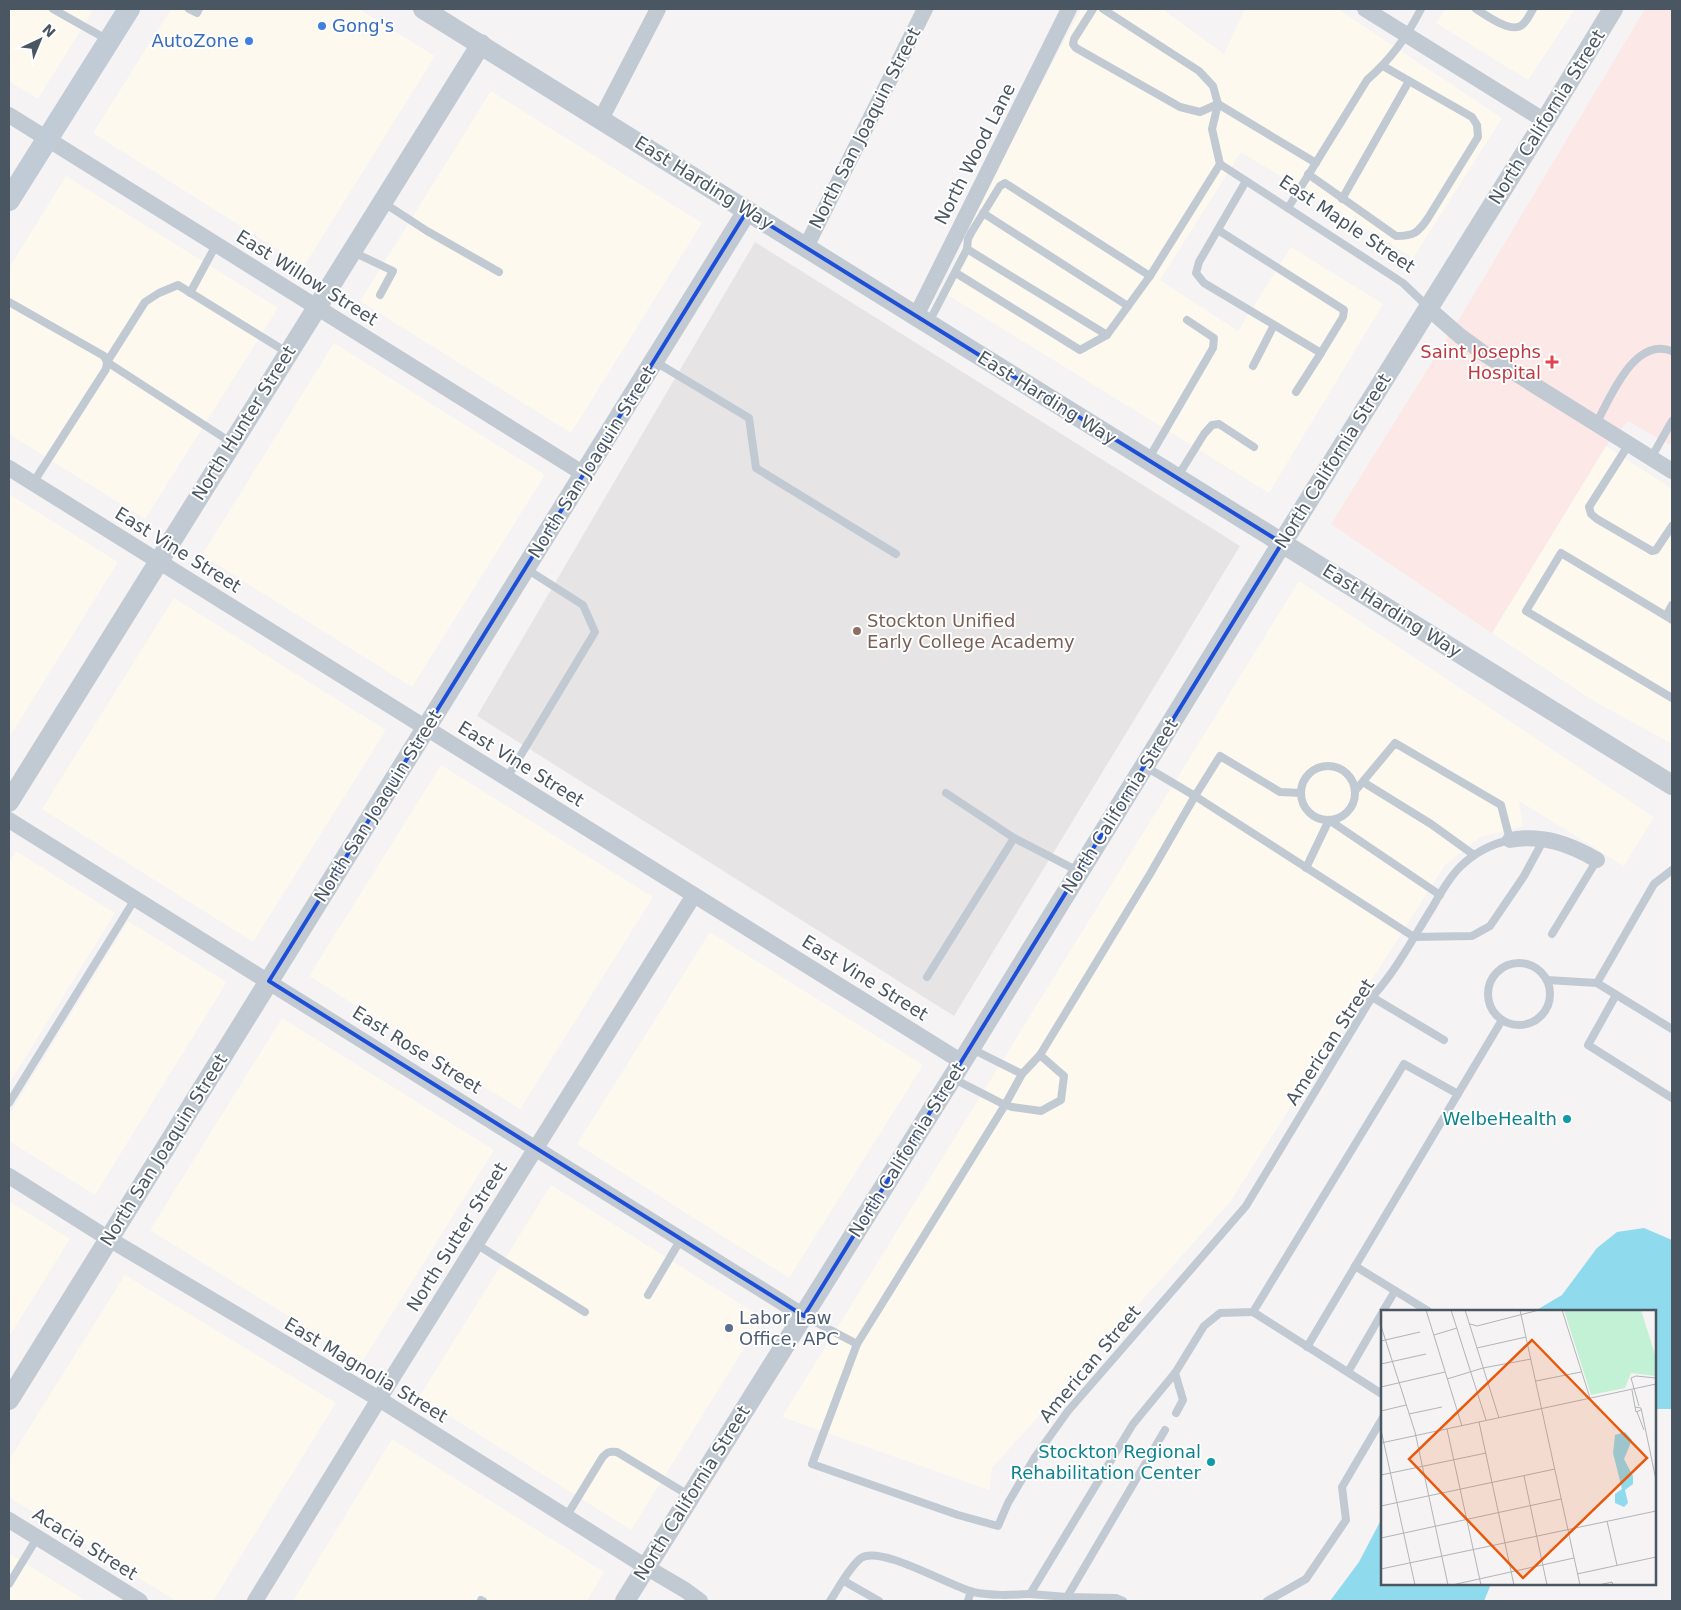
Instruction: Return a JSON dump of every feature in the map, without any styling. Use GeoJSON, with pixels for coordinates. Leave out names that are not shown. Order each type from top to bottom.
{"type":"FeatureCollection","features":[{"type":"Feature","properties":{"kind":"main road"},"geometry":{"type":"LineString","coordinates":[[9,200],[46,138],[129,9]]}},
{"type":"Feature","properties":{"kind":"street","name":"East Harding Way"},"geometry":{"type":"LineString","coordinates":[[423,9],[1672,785]]}},
{"type":"Feature","properties":{"kind":"street"},"geometry":{"type":"LineString","coordinates":[[601,119],[658,9]]}},
{"type":"Feature","properties":{"kind":"street","name":"North San Joaquin Street"},"geometry":{"type":"LineString","coordinates":[[806,247],[925,9]]}},
{"type":"Feature","properties":{"kind":"street","name":"North Wood Lane"},"geometry":{"type":"LineString","coordinates":[[922,320],[1069,9]]}},
{"type":"Feature","properties":{"kind":"street"},"geometry":{"type":"LineString","coordinates":[[1365,9],[1545,121]]}},
{"type":"Feature","properties":{"kind":"street","name":"North California Street"},"geometry":{"type":"LineString","coordinates":[[624,1601],[804,1316],[1613,9]]}},
{"type":"Feature","properties":{"kind":"street","name":"North Hunter Street"},"geometry":{"type":"LineString","coordinates":[[9,802],[480,44]]}},
{"type":"Feature","properties":{"kind":"street","name":"East Willow Street"},"geometry":{"type":"LineString","coordinates":[[9,115],[584,474]]}},
{"type":"Feature","properties":{"kind":"street","name":"North San Joaquin Street"},"geometry":{"type":"LineString","coordinates":[[9,1400],[18,1378],[109,1239],[747,211]]}},
{"type":"Feature","properties":{"kind":"street","name":"East Maple Street"},"geometry":{"type":"LineString","coordinates":[[1428,308],[1460,336],[1486,354],[1672,471]]}},
{"type":"Feature","properties":{"kind":"street","name":"East Vine Street"},"geometry":{"type":"LineString","coordinates":[[9,468],[961,1063]]}},
{"type":"Feature","properties":{"kind":"street","name":"East Rose Street"},"geometry":{"type":"LineString","coordinates":[[9,820],[804,1316]]}},
{"type":"Feature","properties":{"kind":"street"},"geometry":{"type":"LineString","coordinates":[[1510,840],[1535,838],[1564,843],[1597,860]]}},
{"type":"Feature","properties":{"kind":"street","name":"North Sutter Street"},"geometry":{"type":"LineString","coordinates":[[255,1601],[694,895]]}},
{"type":"Feature","properties":{"kind":"street","name":"East Magnolia Street"},"geometry":{"type":"LineString","coordinates":[[9,1176],[109,1239],[379,1399],[700,1601]]}},
{"type":"Feature","properties":{"kind":"street","name":"Acacia Street"},"geometry":{"type":"LineString","coordinates":[[9,1520],[140,1601]]}},
{"type":"Feature","properties":{"kind":"lane"},"geometry":{"type":"LineString","coordinates":[[53,9],[109,41]]}},
{"type":"Feature","properties":{"kind":"lane"},"geometry":{"type":"LineString","coordinates":[[189,9],[197,13],[199,9]]}},
{"type":"Feature","properties":{"kind":"lane"},"geometry":{"type":"LineString","coordinates":[[1093,9],[1074,39],[1073,44],[1076,48],[1180,107],[1200,112],[1218,104]]}},
{"type":"Feature","properties":{"kind":"lane"},"geometry":{"type":"LineString","coordinates":[[956,273],[1080,350],[1107,334],[1150,276],[1220,164],[1212,129],[1218,104],[1213,86],[1199,71],[1103,9]]}},
{"type":"Feature","properties":{"kind":"lane"},"geometry":{"type":"LineString","coordinates":[[1288,208],[1367,80],[1383,66],[1408,35],[1421,9]]}},
{"type":"Feature","properties":{"kind":"lane"},"geometry":{"type":"LineString","coordinates":[[1476,9],[1511,28],[1519,27],[1523,24],[1533,9]]}},
{"type":"Feature","properties":{"kind":"lane"},"geometry":{"type":"LineString","coordinates":[[1308,174],[1396,236],[1410,236],[1420,229],[1478,137],[1477,125],[1472,118],[1383,66]]}},
{"type":"Feature","properties":{"kind":"lane"},"geometry":{"type":"LineString","coordinates":[[1342,199],[1409,81]]}},
{"type":"Feature","properties":{"kind":"lane"},"geometry":{"type":"LineString","coordinates":[[1218,104],[1316,162]]}},
{"type":"Feature","properties":{"kind":"lane","name":"East Maple Street"},"geometry":{"type":"LineString","coordinates":[[1220,164],[1403,283],[1428,308]]}},
{"type":"Feature","properties":{"kind":"lane"},"geometry":{"type":"LineString","coordinates":[[1246,180],[1199,262],[1196,273],[1204,283],[1321,353]]}},
{"type":"Feature","properties":{"kind":"lane"},"geometry":{"type":"LineString","coordinates":[[922,320],[956,273],[967,250],[971,232],[1000,186],[1005,183],[1150,276]]}},
{"type":"Feature","properties":{"kind":"lane"},"geometry":{"type":"LineString","coordinates":[[382,202],[427,231],[499,272]]}},
{"type":"Feature","properties":{"kind":"lane"},"geometry":{"type":"LineString","coordinates":[[982,213],[1128,306]]}},
{"type":"Feature","properties":{"kind":"lane"},"geometry":{"type":"LineString","coordinates":[[1218,230],[1344,310],[1343,317],[1296,392]]}},
{"type":"Feature","properties":{"kind":"lane"},"geometry":{"type":"LineString","coordinates":[[190,293],[216,245]]}},
{"type":"Feature","properties":{"kind":"lane"},"geometry":{"type":"LineString","coordinates":[[967,250],[1107,334]]}},
{"type":"Feature","properties":{"kind":"lane"},"geometry":{"type":"LineString","coordinates":[[351,251],[393,271],[380,295]]}},
{"type":"Feature","properties":{"kind":"lane"},"geometry":{"type":"LineString","coordinates":[[33,483],[106,369],[107,362],[145,302],[159,293],[178,285],[288,352]]}},
{"type":"Feature","properties":{"kind":"lane"},"geometry":{"type":"LineString","coordinates":[[9,302],[104,356],[107,362],[232,443]]}},
{"type":"Feature","properties":{"kind":"lane"},"geometry":{"type":"LineString","coordinates":[[1148,460],[1213,348],[1214,338],[1187,320]]}},
{"type":"Feature","properties":{"kind":"lane"},"geometry":{"type":"LineString","coordinates":[[1253,366],[1274,325]]}},
{"type":"Feature","properties":{"kind":"lane"},"geometry":{"type":"LineString","coordinates":[[1596,424],[1620,379],[1636,359],[1653,349],[1672,351]]}},
{"type":"Feature","properties":{"kind":"lane"},"geometry":{"type":"LineString","coordinates":[[654,360],[749,418],[756,468],[896,554]]}},
{"type":"Feature","properties":{"kind":"lane"},"geometry":{"type":"LineString","coordinates":[[1651,458],[1672,421]]}},
{"type":"Feature","properties":{"kind":"lane"},"geometry":{"type":"LineString","coordinates":[[1177,478],[1204,434],[1212,425],[1219,424],[1254,447]]}},
{"type":"Feature","properties":{"kind":"lane"},"geometry":{"type":"LineString","coordinates":[[1629,444],[1589,507],[1591,514],[1652,551],[1656,550],[1672,526]]}},
{"type":"Feature","properties":{"kind":"lane"},"geometry":{"type":"LineString","coordinates":[[1672,605],[1669,618],[1561,553],[1526,610],[1672,698]]}},
{"type":"Feature","properties":{"kind":"lane"},"geometry":{"type":"LineString","coordinates":[[507,778],[595,632],[583,605],[526,568]]}},
{"type":"Feature","properties":{"kind":"lane"},"geometry":{"type":"LineString","coordinates":[[1355,791],[1395,743],[1501,805],[1510,840]]}},
{"type":"Feature","properties":{"kind":"lane","name":"American Street"},"geometry":{"type":"LineString","coordinates":[[1301,793],[1280,792],[1220,756],[1040,1055],[1022,1074],[1005,1105],[857,1344],[812,1464],[958,1515],[998,1526],[1008,1503],[1035,1457],[1063,1417],[1246,1206],[1372,997],[1386,981],[1440,894],[1460,867],[1485,848],[1510,840]]}},
{"type":"Feature","properties":{"kind":"lane"},"geometry":{"type":"LineString","coordinates":[[1144,766],[1195,796],[1414,937],[1472,936],[1490,926],[1524,876],[1544,839]]}},
{"type":"Feature","properties":{"kind":"lane"},"geometry":{"type":"LineString","coordinates":[[1329,820],[1345,814],[1354,800],[1355,791],[1353,782],[1347,774],[1331,766],[1322,767],[1306,777],[1301,793],[1307,809],[1321,818],[1329,820],[1440,894]]}},
{"type":"Feature","properties":{"kind":"lane"},"geometry":{"type":"LineString","coordinates":[[1363,782],[1431,824],[1474,856]]}},
{"type":"Feature","properties":{"kind":"lane"},"geometry":{"type":"LineString","coordinates":[[946,793],[1014,838],[1079,872]]}},
{"type":"Feature","properties":{"kind":"lane"},"geometry":{"type":"LineString","coordinates":[[1306,868],[1329,820]]}},
{"type":"Feature","properties":{"kind":"lane"},"geometry":{"type":"LineString","coordinates":[[927,977],[1014,838]]}},
{"type":"Feature","properties":{"kind":"lane"},"geometry":{"type":"LineString","coordinates":[[1552,934],[1597,860]]}},
{"type":"Feature","properties":{"kind":"lane"},"geometry":{"type":"LineString","coordinates":[[1597,983],[1654,884],[1672,870]]}},
{"type":"Feature","properties":{"kind":"lane"},"geometry":{"type":"LineString","coordinates":[[9,1103],[136,898]]}},
{"type":"Feature","properties":{"kind":"lane"},"geometry":{"type":"LineString","coordinates":[[1523,963],[1541,972],[1547,980],[1550,989],[1550,999],[1547,1009],[1541,1017],[1522,1025],[1502,1020],[1490,1004],[1488,994],[1495,974],[1508,966],[1523,963]]}},
{"type":"Feature","properties":{"kind":"lane"},"geometry":{"type":"LineString","coordinates":[[1547,980],[1597,983],[1672,1029]]}},
{"type":"Feature","properties":{"kind":"lane"},"geometry":{"type":"LineString","coordinates":[[1616,995],[1588,1045],[1672,1098]]}},
{"type":"Feature","properties":{"kind":"lane"},"geometry":{"type":"LineString","coordinates":[[1372,997],[1444,1040]]}},
{"type":"Feature","properties":{"kind":"lane"},"geometry":{"type":"LineString","coordinates":[[1307,1347],[1502,1020]]}},
{"type":"Feature","properties":{"kind":"lane"},"geometry":{"type":"LineString","coordinates":[[961,1063],[1005,1105],[1040,1111],[1061,1100],[1064,1076],[1040,1055]]}},
{"type":"Feature","properties":{"kind":"lane"},"geometry":{"type":"LineString","coordinates":[[961,1063],[1022,1074]]}},
{"type":"Feature","properties":{"kind":"lane"},"geometry":{"type":"LineString","coordinates":[[1253,1312],[1404,1064],[1458,1094]]}},
{"type":"Feature","properties":{"kind":"lane"},"geometry":{"type":"LineString","coordinates":[[648,1295],[681,1239]]}},
{"type":"Feature","properties":{"kind":"lane"},"geometry":{"type":"LineString","coordinates":[[476,1244],[585,1312]]}},
{"type":"Feature","properties":{"kind":"lane"},"geometry":{"type":"LineString","coordinates":[[1355,1266],[1426,1310]]}},
{"type":"Feature","properties":{"kind":"lane"},"geometry":{"type":"LineString","coordinates":[[1384,1310],[1395,1291]]}},
{"type":"Feature","properties":{"kind":"lane"},"geometry":{"type":"LineString","coordinates":[[1030,1594],[1133,1424],[1176,1373],[1204,1326],[1220,1313],[1253,1312],[1381,1393]]}},
{"type":"Feature","properties":{"kind":"lane"},"geometry":{"type":"LineString","coordinates":[[1348,1372],[1381,1315]]}},
{"type":"Feature","properties":{"kind":"lane"},"geometry":{"type":"LineString","coordinates":[[804,1316],[857,1344]]}},
{"type":"Feature","properties":{"kind":"lane"},"geometry":{"type":"LineString","coordinates":[[1176,1373],[1183,1400],[1176,1413]]}},
{"type":"Feature","properties":{"kind":"lane"},"geometry":{"type":"LineString","coordinates":[[1267,1601],[1306,1579],[1346,1520],[1342,1486],[1381,1421]]}},
{"type":"Feature","properties":{"kind":"lane"},"geometry":{"type":"LineString","coordinates":[[1067,1597],[1165,1430]]}},
{"type":"Feature","properties":{"kind":"lane"},"geometry":{"type":"LineString","coordinates":[[566,1517],[602,1458],[611,1451],[617,1452],[690,1496]]}},
{"type":"Feature","properties":{"kind":"lane"},"geometry":{"type":"LineString","coordinates":[[9,1584],[38,1538]]}},
{"type":"Feature","properties":{"kind":"lane"},"geometry":{"type":"LineString","coordinates":[[830,1601],[862,1557],[873,1555],[893,1559],[971,1591],[994,1595],[1030,1594],[1116,1598],[1123,1601]]}},
{"type":"Feature","properties":{"kind":"lane"},"geometry":{"type":"LineString","coordinates":[[844,1581],[879,1601]]}},
{"type":"Feature","properties":{"kind":"lane"},"geometry":{"type":"LineString","coordinates":[[968,1601],[971,1591]]}},
{"type":"Feature","properties":{"kind":"highlighted area"},"geometry":{"type":"Polygon","coordinates":[[[747,211],[1282,543],[804,1316],[269,981],[747,211]]]}},
{"type":"Feature","properties":{"kind":"shaded area"},"geometry":{"type":"Polygon","coordinates":[[[9,9],[94,9],[38,99],[9,81],[9,9]]]}},
{"type":"Feature","properties":{"kind":"shaded area"},"geometry":{"type":"Polygon","coordinates":[[[171,9],[359,9],[435,56],[304,266],[93,133],[171,9]]]}},
{"type":"Feature","properties":{"kind":"shaded area"},"geometry":{"type":"Polygon","coordinates":[[[1081,9],[1162,9],[1224,54],[1245,9],[1338,9],[1502,118],[1413,258],[1241,152],[1160,280],[1238,331],[1291,247],[1383,304],[1269,493],[943,292],[986,188],[1081,9]]]}},
{"type":"Feature","properties":{"kind":"shaded area"},"geometry":{"type":"Polygon","coordinates":[[[1445,9],[1575,9],[1528,80],[1436,23],[1445,9]]]}},
{"type":"Feature","properties":{"kind":"shaded area","name":"Saint Josephs Hospital"},"geometry":{"type":"Polygon","coordinates":[[[1645,9],[1672,9],[1672,446],[1628,421],[1606,446],[1492,633],[1331,524],[1469,303],[1645,9]]]}},
{"type":"Feature","properties":{"kind":"shaded area"},"geometry":{"type":"Polygon","coordinates":[[[491,91],[702,223],[571,433],[360,301],[491,91]]]}},
{"type":"Feature","properties":{"kind":"shaded area"},"geometry":{"type":"Polygon","coordinates":[[[66,176],[278,308],[145,519],[9,434],[9,268],[66,176]]]}},
{"type":"Feature","properties":{"kind":"shaded area","name":"Stockton Unified Early College Academy"},"geometry":{"type":"Polygon","coordinates":[[[755,242],[1240,546],[954,1016],[477,716],[755,242]]]}},
{"type":"Feature","properties":{"kind":"shaded area"},"geometry":{"type":"Polygon","coordinates":[[[334,343],[545,475],[412,687],[202,555],[334,343]]]}},
{"type":"Feature","properties":{"kind":"shaded area"},"geometry":{"type":"Polygon","coordinates":[[[1606,446],[1672,489],[1672,744],[1592,700],[1492,633],[1606,446]]]}},
{"type":"Feature","properties":{"kind":"shaded area"},"geometry":{"type":"Polygon","coordinates":[[[9,494],[118,562],[9,738],[9,494]]]}},
{"type":"Feature","properties":{"kind":"shaded area"},"geometry":{"type":"Polygon","coordinates":[[[1299,581],[1654,817],[1624,866],[1519,801],[1523,826],[1480,837],[1445,865],[1230,1202],[992,1468],[989,1490],[782,1417],[1299,581]]]}},
{"type":"Feature","properties":{"kind":"shaded area"},"geometry":{"type":"Polygon","coordinates":[[[174,598],[386,730],[253,942],[42,809],[174,598]]]}},
{"type":"Feature","properties":{"kind":"shaded area"},"geometry":{"type":"Polygon","coordinates":[[[441,765],[653,897],[520,1109],[309,976],[441,765]]]}},
{"type":"Feature","properties":{"kind":"shaded area"},"geometry":{"type":"Polygon","coordinates":[[[16,851],[115,913],[9,1084],[9,862],[16,851]]]}},
{"type":"Feature","properties":{"kind":"shaded area"},"geometry":{"type":"Polygon","coordinates":[[[128,921],[227,982],[95,1195],[9,1141],[9,1115],[128,921]]]}},
{"type":"Feature","properties":{"kind":"shaded area"},"geometry":{"type":"Polygon","coordinates":[[[710,932],[923,1065],[789,1278],[577,1144],[710,932]]]}},
{"type":"Feature","properties":{"kind":"shaded area"},"geometry":{"type":"Polygon","coordinates":[[[282,1018],[494,1150],[362,1362],[150,1230],[282,1018]]]}},
{"type":"Feature","properties":{"kind":"shaded area"},"geometry":{"type":"Polygon","coordinates":[[[551,1185],[763,1318],[631,1530],[419,1397],[551,1185]]]}},
{"type":"Feature","properties":{"kind":"shaded area"},"geometry":{"type":"Polygon","coordinates":[[[9,1201],[70,1239],[9,1337],[9,1201]]]}},
{"type":"Feature","properties":{"kind":"shaded area"},"geometry":{"type":"Polygon","coordinates":[[[125,1275],[336,1403],[213,1601],[176,1601],[9,1497],[9,1460],[125,1275]]]}},
{"type":"Feature","properties":{"kind":"shaded area"},"geometry":{"type":"Polygon","coordinates":[[[392,1439],[604,1572],[587,1601],[293,1601],[392,1439]]]}},
{"type":"Feature","properties":{"kind":"shaded area"},"geometry":{"type":"Polygon","coordinates":[[[9,1553],[86,1601],[9,1601],[9,1553]]]}},
{"type":"Feature","properties":{"kind":"water"},"geometry":{"type":"Polygon","coordinates":[[[1644,1228],[1672,1240],[1672,1409],[1656,1409],[1656,1310],[1537,1310],[1562,1295],[1597,1248],[1617,1232],[1644,1228]]]}},
{"type":"Feature","properties":{"kind":"water"},"geometry":{"type":"Polygon","coordinates":[[[1381,1520],[1381,1585],[1491,1585],[1484,1601],[1330,1601],[1359,1562],[1381,1520]]]}},
{"type":"Feature","properties":{"kind":"place","name":"Gong's"},"geometry":{"type":"Point","coordinates":[322,26]}},
{"type":"Feature","properties":{"kind":"place","name":"AutoZone"},"geometry":{"type":"Point","coordinates":[249,41]}},
{"type":"Feature","properties":{"kind":"place","name":"Saint Josephs Hospital"},"geometry":{"type":"Point","coordinates":[1552,362]}},
{"type":"Feature","properties":{"kind":"place","name":"Stockton Unified Early College Academy"},"geometry":{"type":"Point","coordinates":[857,631]}},
{"type":"Feature","properties":{"kind":"place","name":"WelbeHealth"},"geometry":{"type":"Point","coordinates":[1567,1119]}},
{"type":"Feature","properties":{"kind":"place","name":"Labor Law Office, APC"},"geometry":{"type":"Point","coordinates":[729,1328]}},
{"type":"Feature","properties":{"kind":"place","name":"Stockton Regional Rehabilitation Center"},"geometry":{"type":"Point","coordinates":[1211,1462]}}]}
